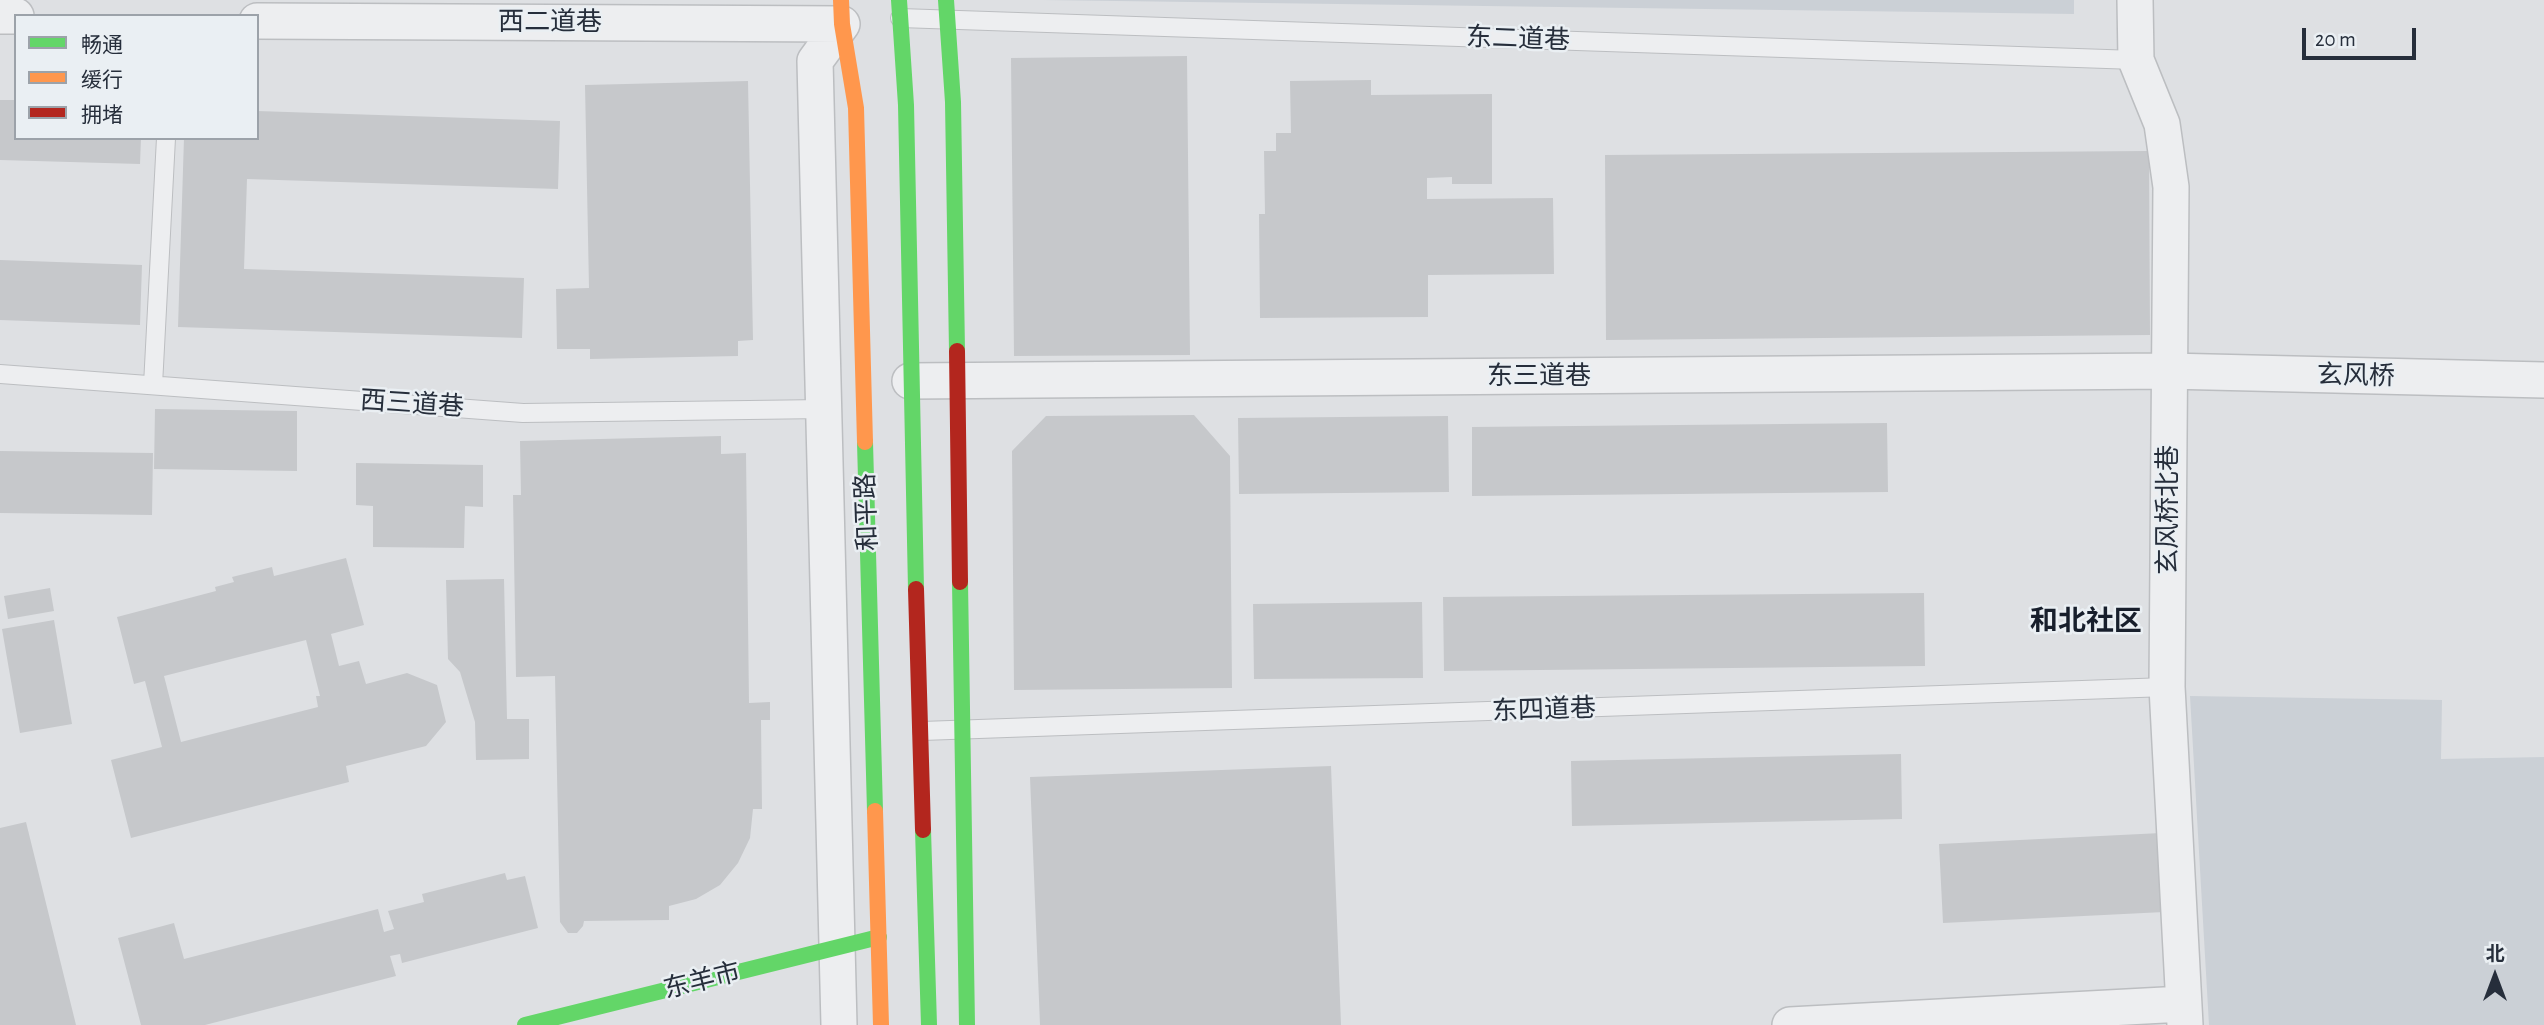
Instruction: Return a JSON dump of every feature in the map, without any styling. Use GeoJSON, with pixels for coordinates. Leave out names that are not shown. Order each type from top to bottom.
{"type":"FeatureCollection","features":[{"type":"Feature","properties":{"kind":"main road"},"geometry":{"type":"LineString","coordinates":[[946,0],[953,102],[968,1025]]}},
{"type":"Feature","properties":{"kind":"main road","name":"和平路"},"geometry":{"type":"LineString","coordinates":[[900,9],[906,105],[910,381],[929,1025]]}},
{"type":"Feature","properties":{"kind":"main road","name":"和平路"},"geometry":{"type":"LineString","coordinates":[[841,12],[856,108],[881,1025]]}},
{"type":"Feature","properties":{"kind":"main road","name":"东羊市"},"geometry":{"type":"LineString","coordinates":[[525,1025],[879,937]]}},
{"type":"Feature","properties":{"kind":"street","name":"玄风桥北巷"},"geometry":{"type":"LineString","coordinates":[[2135,0],[2136,60],[2162,124],[2171,187],[2167,687],[2184,1014]]}},
{"type":"Feature","properties":{"kind":"street","name":"西二道巷"},"geometry":{"type":"LineString","coordinates":[[259,21],[841,12]]}},
{"type":"Feature","properties":{"kind":"street"},"geometry":{"type":"LineString","coordinates":[[839,1025],[815,61],[841,12]]}},
{"type":"Feature","properties":{"kind":"street","name":"东三道巷"},"geometry":{"type":"LineString","coordinates":[[910,381],[2168,371]]}},
{"type":"Feature","properties":{"kind":"street","name":"玄风桥"},"geometry":{"type":"LineString","coordinates":[[2168,371],[2544,380]]}},
{"type":"Feature","properties":{"kind":"street"},"geometry":{"type":"LineString","coordinates":[[1790,1025],[2184,1014]]}},
{"type":"Feature","properties":{"kind":"lane","name":"东二道巷"},"geometry":{"type":"LineString","coordinates":[[900,9],[948,19],[2136,60]]}},
{"type":"Feature","properties":{"kind":"lane"},"geometry":{"type":"LineString","coordinates":[[153,385],[166,140]]}},
{"type":"Feature","properties":{"kind":"lane","name":"西三道巷"},"geometry":{"type":"LineString","coordinates":[[0,374],[523,413],[824,410]]}},
{"type":"Feature","properties":{"kind":"lane","name":"东四道巷"},"geometry":{"type":"LineString","coordinates":[[922,731],[2167,687]]}},
{"type":"Feature","properties":{"kind":"shaded area"},"geometry":{"type":"Polygon","coordinates":[[[1043,0],[2074,0],[2074,14],[1043,0]]]}},
{"type":"Feature","properties":{"kind":"shaded area"},"geometry":{"type":"Polygon","coordinates":[[[2190,696],[2442,700],[2441,759],[2544,757],[2544,1025],[2209,1025],[2190,696]]]}},
{"type":"Feature","properties":{"kind":"building"},"geometry":{"type":"Polygon","coordinates":[[[1187,56],[1190,355],[1014,356],[1011,58],[1187,56]]]}},
{"type":"Feature","properties":{"kind":"building"},"geometry":{"type":"Polygon","coordinates":[[[1371,80],[1371,95],[1492,94],[1492,184],[1452,184],[1452,177],[1427,178],[1427,199],[1553,198],[1554,274],[1428,275],[1428,317],[1260,318],[1259,214],[1265,214],[1264,151],[1276,151],[1276,133],[1291,133],[1290,81],[1371,80]]]}},
{"type":"Feature","properties":{"kind":"building"},"geometry":{"type":"Polygon","coordinates":[[[748,81],[753,340],[738,341],[738,356],[590,359],[590,349],[557,349],[556,289],[589,288],[585,85],[748,81]]]}},
{"type":"Feature","properties":{"kind":"building"},"geometry":{"type":"Polygon","coordinates":[[[0,100],[14,100],[14,140],[141,140],[140,164],[0,160],[0,100]]]}},
{"type":"Feature","properties":{"kind":"building"},"geometry":{"type":"Polygon","coordinates":[[[259,111],[560,121],[558,189],[247,179],[244,269],[524,278],[522,338],[178,327],[184,140],[259,140],[259,111]]]}},
{"type":"Feature","properties":{"kind":"building"},"geometry":{"type":"Polygon","coordinates":[[[2149,151],[2150,335],[1606,340],[1605,155],[2149,151]]]}},
{"type":"Feature","properties":{"kind":"building"},"geometry":{"type":"Polygon","coordinates":[[[0,260],[142,265],[140,325],[0,320],[0,260]]]}},
{"type":"Feature","properties":{"kind":"building"},"geometry":{"type":"Polygon","coordinates":[[[155,409],[297,411],[297,471],[154,469],[155,409]]]}},
{"type":"Feature","properties":{"kind":"building"},"geometry":{"type":"Polygon","coordinates":[[[1194,415],[1230,456],[1232,688],[1014,690],[1012,451],[1046,416],[1194,415]]]}},
{"type":"Feature","properties":{"kind":"building"},"geometry":{"type":"Polygon","coordinates":[[[1448,416],[1449,492],[1239,494],[1238,418],[1448,416]]]}},
{"type":"Feature","properties":{"kind":"building"},"geometry":{"type":"Polygon","coordinates":[[[1887,423],[1888,492],[1472,496],[1472,427],[1887,423]]]}},
{"type":"Feature","properties":{"kind":"building"},"geometry":{"type":"Polygon","coordinates":[[[721,436],[721,454],[746,453],[749,703],[770,702],[770,720],[761,720],[762,809],[753,809],[750,838],[738,863],[720,885],[696,899],[669,906],[669,920],[584,921],[577,933],[568,933],[560,922],[555,676],[516,677],[513,495],[521,495],[520,441],[721,436]]]}},
{"type":"Feature","properties":{"kind":"building"},"geometry":{"type":"Polygon","coordinates":[[[0,451],[153,453],[152,515],[0,513],[0,451]]]}},
{"type":"Feature","properties":{"kind":"building"},"geometry":{"type":"Polygon","coordinates":[[[356,463],[483,465],[483,507],[465,506],[464,548],[373,547],[373,506],[356,505],[356,463]]]}},
{"type":"Feature","properties":{"kind":"building"},"geometry":{"type":"Polygon","coordinates":[[[346,558],[364,625],[331,634],[339,666],[359,661],[366,684],[407,673],[437,685],[446,722],[426,746],[346,766],[349,782],[131,838],[111,760],[162,747],[145,681],[134,684],[117,617],[216,591],[215,587],[234,582],[232,577],[272,567],[274,576],[346,558]],[[306,640],[164,676],[181,742],[318,707],[316,696],[320,696],[306,640]]]}},
{"type":"Feature","properties":{"kind":"building"},"geometry":{"type":"Polygon","coordinates":[[[504,579],[507,719],[529,719],[529,759],[476,760],[475,722],[460,672],[448,659],[446,580],[504,579]]]}},
{"type":"Feature","properties":{"kind":"building"},"geometry":{"type":"Polygon","coordinates":[[[50,588],[54,611],[8,619],[4,596],[50,588]]]}},
{"type":"Feature","properties":{"kind":"building"},"geometry":{"type":"Polygon","coordinates":[[[1924,593],[1925,666],[1444,671],[1443,597],[1924,593]]]}},
{"type":"Feature","properties":{"kind":"building"},"geometry":{"type":"Polygon","coordinates":[[[1422,602],[1423,678],[1254,679],[1253,604],[1422,602]]]}},
{"type":"Feature","properties":{"kind":"building"},"geometry":{"type":"Polygon","coordinates":[[[54,620],[72,724],[20,733],[2,629],[54,620]]]}},
{"type":"Feature","properties":{"kind":"building"},"geometry":{"type":"Polygon","coordinates":[[[1901,754],[1902,819],[1572,826],[1571,761],[1901,754]]]}},
{"type":"Feature","properties":{"kind":"building"},"geometry":{"type":"Polygon","coordinates":[[[1331,766],[1341,1025],[1040,1025],[1030,777],[1331,766]]]}},
{"type":"Feature","properties":{"kind":"building"},"geometry":{"type":"Polygon","coordinates":[[[26,822],[76,1025],[0,1025],[0,828],[26,822]]]}},
{"type":"Feature","properties":{"kind":"building"},"geometry":{"type":"Polygon","coordinates":[[[2161,833],[2164,912],[1943,923],[1939,844],[2161,833]]]}},
{"type":"Feature","properties":{"kind":"building"},"geometry":{"type":"Polygon","coordinates":[[[505,873],[507,880],[525,876],[538,928],[402,963],[400,954],[390,956],[396,976],[205,1025],[141,1025],[118,938],[174,923],[184,959],[378,909],[384,932],[394,929],[388,911],[424,902],[422,894],[505,873]]]}},
{"type":"Feature","properties":{"kind":"traffic: fast"},"geometry":{"type":"LineString","coordinates":[[899,0],[906,105],[916,589]]}},
{"type":"Feature","properties":{"kind":"traffic: fast"},"geometry":{"type":"LineString","coordinates":[[946,0],[953,102],[957,351]]}},
{"type":"Feature","properties":{"kind":"traffic: fast"},"geometry":{"type":"LineString","coordinates":[[865,442],[875,811]]}},
{"type":"Feature","properties":{"kind":"traffic: fast"},"geometry":{"type":"LineString","coordinates":[[960,582],[967,1025]]}},
{"type":"Feature","properties":{"kind":"traffic: fast"},"geometry":{"type":"LineString","coordinates":[[923,830],[929,1025]]}},
{"type":"Feature","properties":{"kind":"traffic: fast"},"geometry":{"type":"LineString","coordinates":[[525,1025],[879,937]]}},
{"type":"Feature","properties":{"kind":"traffic: slow"},"geometry":{"type":"LineString","coordinates":[[841,0],[842,24],[856,108],[865,442]]}},
{"type":"Feature","properties":{"kind":"traffic: slow"},"geometry":{"type":"LineString","coordinates":[[875,811],[881,1025]]}},
{"type":"Feature","properties":{"kind":"traffic: jam"},"geometry":{"type":"LineString","coordinates":[[957,351],[960,582]]}},
{"type":"Feature","properties":{"kind":"traffic: jam"},"geometry":{"type":"LineString","coordinates":[[916,589],[923,830]]}},
{"type":"Feature","properties":{"kind":"district","name":"和北社区"},"geometry":{"type":"Point","coordinates":[2086,622]}}]}
